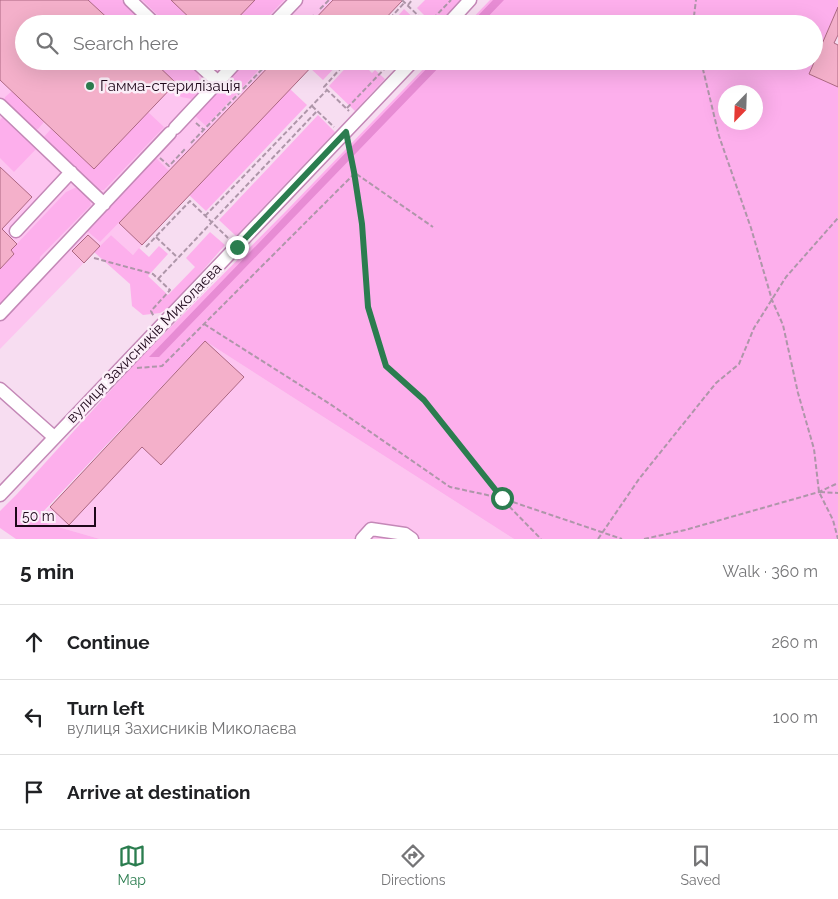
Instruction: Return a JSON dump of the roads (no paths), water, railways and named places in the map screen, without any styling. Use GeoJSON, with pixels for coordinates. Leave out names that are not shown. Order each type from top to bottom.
{"type":"FeatureCollection","features":[{"type":"Feature","properties":{"kind":"street"},"geometry":{"type":"LineString","coordinates":[[130,0],[146,15]]}},
{"type":"Feature","properties":{"kind":"street"},"geometry":{"type":"LineString","coordinates":[[282,15],[296,0]]}},
{"type":"Feature","properties":{"kind":"street"},"geometry":{"type":"LineString","coordinates":[[456,15],[470,0]]}},
{"type":"Feature","properties":{"kind":"street"},"geometry":{"type":"LineString","coordinates":[[205,70],[218,82]]}},
{"type":"Feature","properties":{"kind":"street"},"geometry":{"type":"LineString","coordinates":[[0,314],[229,70]]}},
{"type":"Feature","properties":{"kind":"street","name":"вулиця Захисників Миколаєва"},"geometry":{"type":"LineString","coordinates":[[0,495],[404,70]]}},
{"type":"Feature","properties":{"kind":"street"},"geometry":{"type":"LineString","coordinates":[[1,107],[104,204]]}},
{"type":"Feature","properties":{"kind":"street"},"geometry":{"type":"LineString","coordinates":[[16,231],[71,172]]}},
{"type":"Feature","properties":{"kind":"street"},"geometry":{"type":"LineString","coordinates":[[0,389],[54,437]]}},
{"type":"Feature","properties":{"kind":"street"},"geometry":{"type":"LineString","coordinates":[[362,539],[371,530],[405,534],[412,539]]}},
{"type":"Feature","properties":{"kind":"place","name":"Гамма-стерилізація"},"geometry":{"type":"Point","coordinates":[90,86]}}]}
